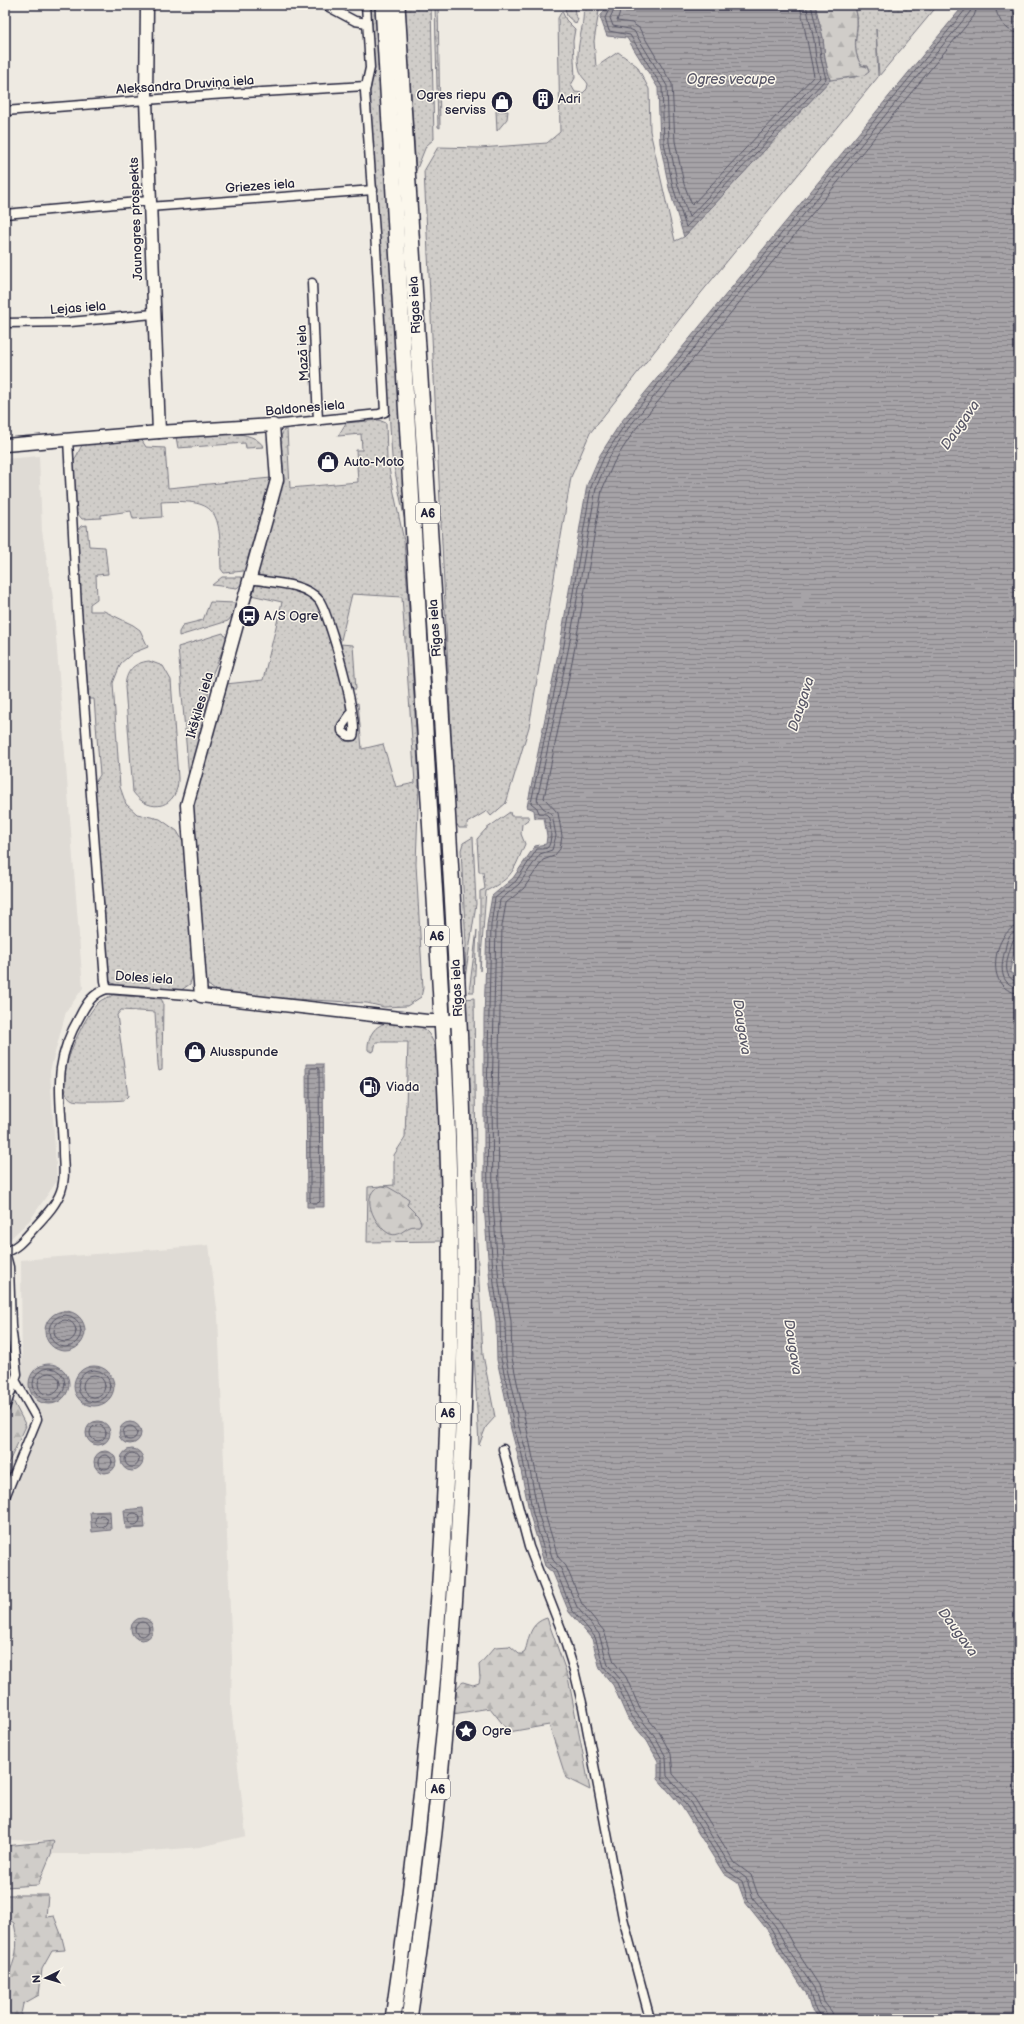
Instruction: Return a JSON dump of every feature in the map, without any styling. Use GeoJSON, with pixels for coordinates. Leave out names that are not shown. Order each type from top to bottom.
{"type":"FeatureCollection","features":[{"type":"Feature","properties":{"kind":"highway","name":"Rīgas iela"},"geometry":{"type":"LineString","coordinates":[[383,5],[442,1021],[450,1249],[449,1389],[441,1578],[418,1834],[393,2019]]}},
{"type":"Feature","properties":{"kind":"highway","name":"Rīgas iela"},"geometry":{"type":"LineString","coordinates":[[397,5],[459,1021],[465,1252],[463,1438],[453,1627],[433,1831],[409,2019]]}},
{"type":"Feature","properties":{"kind":"street","name":"Jaunogres prospekts"},"geometry":{"type":"LineString","coordinates":[[148,5],[146,100],[153,314],[159,432]]}},
{"type":"Feature","properties":{"kind":"street"},"geometry":{"type":"LineString","coordinates":[[326,5],[355,21],[367,23]]}},
{"type":"Feature","properties":{"kind":"street"},"geometry":{"type":"LineString","coordinates":[[366,5],[370,68],[366,86],[373,190]]}},
{"type":"Feature","properties":{"kind":"street","name":"Aleksandra Druviņa iela"},"geometry":{"type":"LineString","coordinates":[[5,111],[146,100],[366,86]]}},
{"type":"Feature","properties":{"kind":"street","name":"Griezes iela"},"geometry":{"type":"LineString","coordinates":[[5,214],[373,190]]}},
{"type":"Feature","properties":{"kind":"street","name":"Baldones iela"},"geometry":{"type":"LineString","coordinates":[[5,445],[159,432],[273,425],[379,414],[385,412],[373,190]]}},
{"type":"Feature","properties":{"kind":"street","name":"Mazā iela"},"geometry":{"type":"LineString","coordinates":[[312,283],[318,421]]}},
{"type":"Feature","properties":{"kind":"street","name":"Lejas iela"},"geometry":{"type":"LineString","coordinates":[[5,323],[70,322],[153,314]]}},
{"type":"Feature","properties":{"kind":"street","name":"Ikšķiles iela"},"geometry":{"type":"LineString","coordinates":[[201,996],[187,805],[277,480],[273,425]]}},
{"type":"Feature","properties":{"kind":"street"},"geometry":{"type":"LineString","coordinates":[[68,439],[77,609],[104,975],[107,989]]}},
{"type":"Feature","properties":{"kind":"street"},"geometry":{"type":"LineString","coordinates":[[250,579],[300,588],[319,601],[346,680],[352,712]]}},
{"type":"Feature","properties":{"kind":"street","name":"Doles iela"},"geometry":{"type":"LineString","coordinates":[[5,1252],[16,1248],[48,1212],[61,1190],[65,1169],[59,1088],[61,1062],[64,1049],[83,1010],[90,998],[101,991],[107,989],[201,996],[422,1020],[459,1021]]}},
{"type":"Feature","properties":{"kind":"street"},"geometry":{"type":"LineString","coordinates":[[5,1252],[9,1267],[11,1326],[17,1374],[5,1408]]}},
{"type":"Feature","properties":{"kind":"street"},"geometry":{"type":"LineString","coordinates":[[5,1497],[37,1419],[15,1380]]}},
{"type":"Feature","properties":{"kind":"street"},"geometry":{"type":"LineString","coordinates":[[503,1449],[529,1548],[561,1629],[574,1670],[583,1707],[623,1918],[650,2019]]}},
{"type":"Feature","properties":{"kind":"shaded area"},"geometry":{"type":"Polygon","coordinates":[[[39,456],[42,531],[53,598],[83,988],[66,1012],[50,1071],[57,1181],[30,1220],[8,1241],[5,1241],[5,459],[39,456]]]}},
{"type":"Feature","properties":{"kind":"shaded area"},"geometry":{"type":"Polygon","coordinates":[[[209,1245],[218,1316],[232,1658],[231,1706],[246,1836],[200,1847],[113,1854],[51,1854],[54,1841],[5,1840],[5,1492],[31,1424],[22,1385],[21,1260],[209,1245]]]}},
{"type":"Feature","properties":{"kind":"green space"},"geometry":{"type":"Polygon","coordinates":[[[369,5],[377,5],[382,114],[409,541],[392,457],[369,93],[373,66],[369,5]]]}},
{"type":"Feature","properties":{"kind":"green space"},"geometry":{"type":"Polygon","coordinates":[[[405,5],[431,5],[434,139],[426,146],[416,171],[405,5]]]}},
{"type":"Feature","properties":{"kind":"green space"},"geometry":{"type":"Polygon","coordinates":[[[435,5],[438,5],[440,128],[438,127],[435,5]]]}},
{"type":"Feature","properties":{"kind":"green space"},"geometry":{"type":"Polygon","coordinates":[[[567,5],[574,5],[575,15],[578,19],[576,24],[567,16],[565,8],[567,5]]]}},
{"type":"Feature","properties":{"kind":"green space"},"geometry":{"type":"Polygon","coordinates":[[[583,5],[600,5],[594,41],[596,67],[618,52],[637,66],[649,89],[650,131],[675,241],[684,237],[830,80],[855,77],[869,72],[867,66],[861,65],[857,57],[857,13],[854,5],[938,5],[879,76],[876,29],[878,77],[683,315],[590,433],[571,477],[529,727],[506,803],[491,816],[487,811],[467,823],[468,828],[459,828],[456,823],[455,812],[424,171],[438,147],[480,148],[547,143],[560,132],[558,18],[562,11],[566,20],[575,29],[573,41],[575,78],[571,85],[575,92],[583,93],[587,89],[588,84],[582,75],[579,65],[578,48],[583,22],[583,5]]]}},
{"type":"Feature","properties":{"kind":"green space"},"geometry":{"type":"Polygon","coordinates":[[[815,5],[854,5],[857,21],[855,42],[857,57],[861,65],[867,67],[869,72],[865,75],[830,80],[825,59],[823,38],[815,5]]]}},
{"type":"Feature","properties":{"kind":"green space"},"geometry":{"type":"Polygon","coordinates":[[[496,111],[508,111],[507,119],[497,131],[496,111]]]}},
{"type":"Feature","properties":{"kind":"green space"},"geometry":{"type":"Polygon","coordinates":[[[379,420],[386,423],[387,459],[404,541],[419,782],[416,864],[423,988],[421,997],[407,1006],[384,1007],[367,1003],[222,995],[208,985],[204,975],[192,810],[226,684],[263,680],[282,602],[251,595],[255,585],[260,584],[297,590],[305,593],[317,605],[323,615],[346,690],[347,707],[339,725],[340,735],[344,741],[352,741],[357,739],[354,704],[358,703],[362,749],[383,744],[396,787],[415,783],[402,597],[352,594],[340,644],[353,645],[356,689],[353,689],[341,657],[331,621],[321,599],[305,587],[261,578],[256,570],[275,512],[281,488],[284,470],[280,441],[284,430],[287,430],[290,488],[358,482],[356,450],[362,450],[361,434],[338,436],[346,423],[379,420]]]}},
{"type":"Feature","properties":{"kind":"green space"},"geometry":{"type":"Polygon","coordinates":[[[233,433],[254,438],[264,447],[246,448],[245,443],[178,448],[176,437],[233,433]]]}},
{"type":"Feature","properties":{"kind":"green space"},"geometry":{"type":"Polygon","coordinates":[[[141,439],[146,447],[165,448],[168,488],[271,478],[244,571],[224,573],[221,569],[220,535],[214,514],[207,507],[196,503],[161,502],[162,517],[133,519],[131,511],[101,515],[101,518],[82,519],[76,512],[73,463],[83,443],[141,439]]]}},
{"type":"Feature","properties":{"kind":"green space"},"geometry":{"type":"Polygon","coordinates":[[[87,525],[89,546],[105,547],[108,574],[96,575],[97,599],[90,604],[90,611],[104,611],[133,625],[140,630],[148,647],[133,653],[121,663],[113,683],[120,787],[126,804],[137,814],[160,819],[177,831],[184,843],[194,971],[190,984],[180,991],[120,986],[109,980],[94,784],[100,775],[94,699],[89,699],[82,626],[77,531],[81,526],[87,525]]]}},
{"type":"Feature","properties":{"kind":"green space"},"geometry":{"type":"Polygon","coordinates":[[[222,577],[241,577],[244,582],[237,588],[212,585],[222,577]]]}},
{"type":"Feature","properties":{"kind":"green space"},"geometry":{"type":"Polygon","coordinates":[[[210,602],[235,603],[235,612],[228,621],[179,636],[179,632],[183,625],[203,620],[210,602]]]}},
{"type":"Feature","properties":{"kind":"green space"},"geometry":{"type":"Polygon","coordinates":[[[223,633],[227,639],[210,680],[205,716],[189,778],[178,647],[223,633]]]}},
{"type":"Feature","properties":{"kind":"green space"},"geometry":{"type":"Polygon","coordinates":[[[149,661],[163,666],[171,680],[178,778],[174,796],[169,802],[155,806],[147,804],[133,792],[125,687],[127,676],[131,669],[143,662],[149,661]]]}},
{"type":"Feature","properties":{"kind":"green space"},"geometry":{"type":"Polygon","coordinates":[[[510,812],[511,816],[529,816],[529,819],[522,824],[521,834],[525,844],[512,872],[502,882],[486,891],[480,971],[480,891],[485,889],[483,872],[479,872],[477,839],[486,829],[510,812]]]}},
{"type":"Feature","properties":{"kind":"green space"},"geometry":{"type":"Polygon","coordinates":[[[473,837],[476,904],[465,978],[466,945],[461,850],[463,843],[473,837]]]}},
{"type":"Feature","properties":{"kind":"green space"},"geometry":{"type":"Polygon","coordinates":[[[477,930],[474,992],[469,992],[477,930]]]}},
{"type":"Feature","properties":{"kind":"green space"},"geometry":{"type":"Polygon","coordinates":[[[113,995],[161,999],[163,1002],[162,1070],[159,1071],[158,1065],[155,1012],[121,1010],[117,1015],[128,1096],[124,1100],[73,1100],[66,1093],[64,1082],[66,1067],[71,1051],[85,1021],[93,1009],[100,1001],[113,995]]]}},
{"type":"Feature","properties":{"kind":"green space"},"geometry":{"type":"Polygon","coordinates":[[[474,998],[477,1246],[483,1355],[495,1417],[486,1427],[479,1445],[471,1300],[465,999],[474,998]]]}},
{"type":"Feature","properties":{"kind":"green space"},"geometry":{"type":"Polygon","coordinates":[[[388,1023],[419,1026],[429,1034],[437,1051],[443,1241],[367,1242],[368,1187],[394,1185],[394,1155],[405,1138],[408,1042],[376,1042],[374,1051],[371,1052],[368,1050],[370,1036],[379,1026],[388,1023]]]}},
{"type":"Feature","properties":{"kind":"green space"},"geometry":{"type":"Polygon","coordinates":[[[382,1186],[388,1187],[409,1199],[407,1205],[418,1216],[421,1223],[419,1226],[411,1227],[396,1235],[390,1234],[384,1230],[374,1217],[370,1202],[371,1195],[375,1189],[382,1186]]]}},
{"type":"Feature","properties":{"kind":"green space"},"geometry":{"type":"Polygon","coordinates":[[[5,1385],[26,1426],[5,1470],[5,1385]]]}},
{"type":"Feature","properties":{"kind":"green space"},"geometry":{"type":"Polygon","coordinates":[[[547,1618],[568,1677],[590,1790],[566,1778],[549,1725],[509,1732],[490,1708],[453,1714],[454,1696],[457,1688],[463,1682],[473,1685],[479,1683],[479,1665],[495,1647],[510,1646],[519,1654],[522,1654],[525,1652],[531,1631],[537,1623],[547,1618]]]}},
{"type":"Feature","properties":{"kind":"green space"},"geometry":{"type":"Polygon","coordinates":[[[54,1841],[51,1854],[38,1885],[5,1887],[5,1846],[54,1841]]]}},
{"type":"Feature","properties":{"kind":"green space"},"geometry":{"type":"Polygon","coordinates":[[[5,1895],[48,1895],[46,1917],[54,1916],[65,1950],[52,1951],[42,1969],[39,1995],[23,2004],[20,2019],[5,2019],[5,1971],[10,1971],[15,1958],[17,1942],[14,1923],[5,1917],[5,1895]]]}},
{"type":"Feature","properties":{"kind":"water","name":"Ogres vecupe"},"geometry":{"type":"Polygon","coordinates":[[[608,5],[815,5],[823,38],[825,59],[830,80],[684,237],[669,188],[660,143],[658,88],[627,38],[607,36],[600,17],[608,5]]]}},
{"type":"Feature","properties":{"kind":"water","name":"Daugava"},"geometry":{"type":"Polygon","coordinates":[[[964,5],[1010,5],[1019,21],[1019,935],[1010,972],[1019,979],[1019,2019],[819,2019],[811,2009],[806,1993],[781,1955],[769,1932],[745,1902],[738,1883],[724,1874],[682,1807],[658,1779],[658,1761],[647,1741],[627,1717],[613,1685],[600,1669],[592,1639],[569,1612],[553,1573],[545,1566],[530,1515],[497,1360],[496,1323],[490,1284],[484,1205],[484,1019],[487,925],[492,896],[513,878],[535,846],[546,844],[547,836],[544,818],[535,818],[534,810],[527,807],[560,644],[587,485],[600,455],[621,422],[964,5]]]}},
{"type":"Feature","properties":{"kind":"water"},"geometry":{"type":"Polygon","coordinates":[[[306,1064],[323,1064],[324,1207],[307,1207],[306,1064]]]}},
{"type":"Feature","properties":{"kind":"water"},"geometry":{"type":"Polygon","coordinates":[[[65,1311],[79,1317],[85,1331],[79,1345],[65,1351],[51,1345],[45,1331],[51,1317],[65,1311]]]}},
{"type":"Feature","properties":{"kind":"water"},"geometry":{"type":"Polygon","coordinates":[[[49,1364],[60,1367],[66,1373],[69,1384],[66,1395],[60,1401],[49,1404],[38,1401],[32,1395],[29,1384],[32,1373],[38,1367],[49,1364]]]}},
{"type":"Feature","properties":{"kind":"water"},"geometry":{"type":"Polygon","coordinates":[[[94,1366],[108,1372],[114,1386],[108,1400],[94,1406],[80,1400],[74,1386],[80,1372],[94,1366]]]}},
{"type":"Feature","properties":{"kind":"water"},"geometry":{"type":"Polygon","coordinates":[[[93,1421],[103,1421],[110,1428],[110,1438],[103,1445],[93,1445],[86,1438],[86,1428],[93,1421]]]}},
{"type":"Feature","properties":{"kind":"water"},"geometry":{"type":"Polygon","coordinates":[[[130,1422],[138,1425],[141,1433],[138,1441],[130,1444],[122,1441],[119,1433],[122,1425],[130,1422]]]}},
{"type":"Feature","properties":{"kind":"water"},"geometry":{"type":"Polygon","coordinates":[[[132,1449],[140,1452],[143,1460],[140,1468],[132,1471],[124,1468],[121,1460],[124,1452],[132,1449]]]}},
{"type":"Feature","properties":{"kind":"water"},"geometry":{"type":"Polygon","coordinates":[[[105,1451],[113,1454],[116,1462],[113,1470],[105,1473],[97,1470],[94,1462],[97,1454],[105,1451]]]}},
{"type":"Feature","properties":{"kind":"water"},"geometry":{"type":"Polygon","coordinates":[[[143,1508],[145,1528],[126,1529],[124,1510],[143,1508]]]}},
{"type":"Feature","properties":{"kind":"water"},"geometry":{"type":"Polygon","coordinates":[[[110,1511],[111,1530],[92,1532],[90,1512],[110,1511]]]}},
{"type":"Feature","properties":{"kind":"water"},"geometry":{"type":"Polygon","coordinates":[[[142,1618],[150,1621],[153,1629],[150,1637],[142,1640],[134,1637],[131,1629],[134,1621],[142,1618]]]}},
{"type":"Feature","properties":{"kind":"place","name":"Adri"},"geometry":{"type":"Point","coordinates":[543,99]}},
{"type":"Feature","properties":{"kind":"place","name":"Ogres riepu serviss"},"geometry":{"type":"Point","coordinates":[502,102]}},
{"type":"Feature","properties":{"kind":"place","name":"Auto-Moto"},"geometry":{"type":"Point","coordinates":[328,462]}},
{"type":"Feature","properties":{"kind":"place","name":"A/S Ogre"},"geometry":{"type":"Point","coordinates":[249,616]}},
{"type":"Feature","properties":{"kind":"place","name":"Alusspunde"},"geometry":{"type":"Point","coordinates":[195,1052]}},
{"type":"Feature","properties":{"kind":"place","name":"Viada"},"geometry":{"type":"Point","coordinates":[370,1087]}},
{"type":"Feature","properties":{"kind":"place","name":"Ogre"},"geometry":{"type":"Point","coordinates":[466,1731]}}]}
